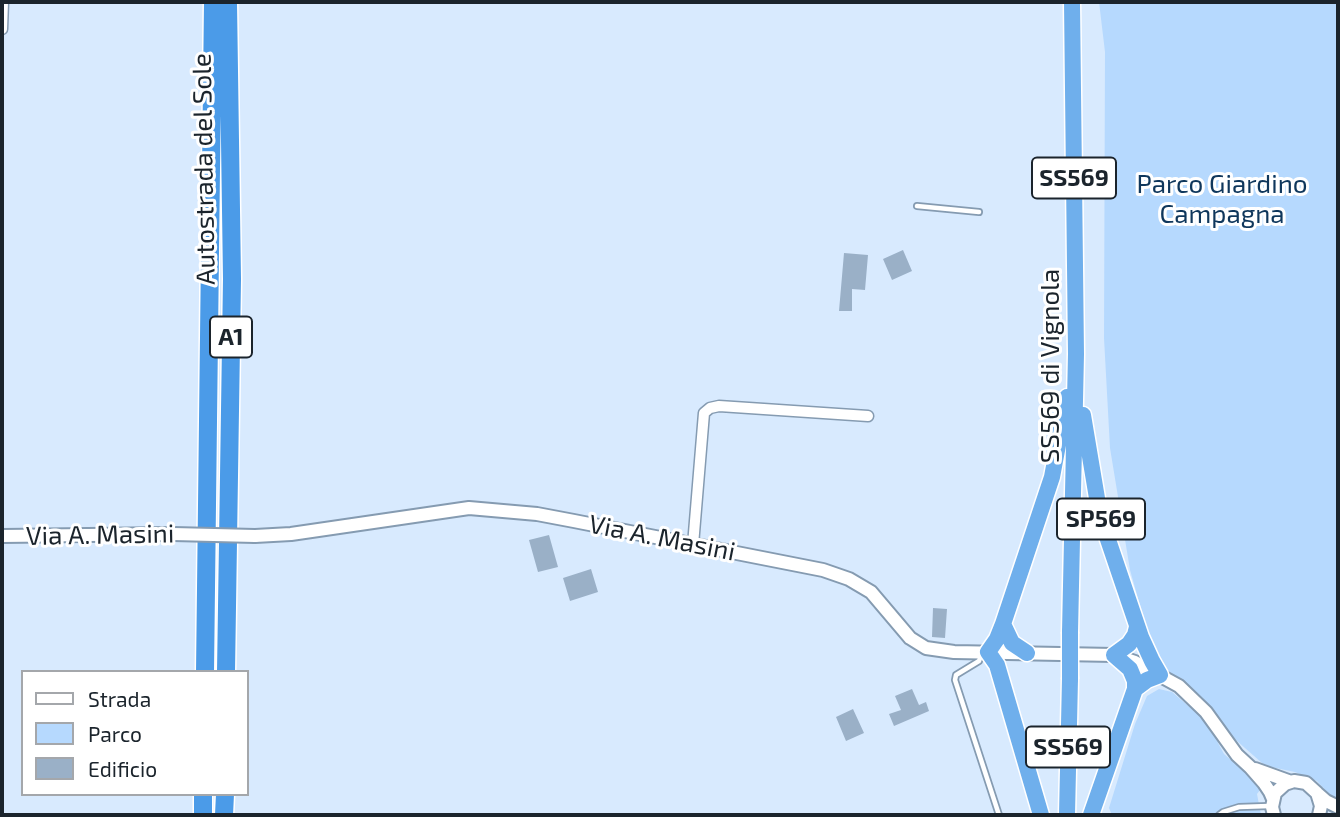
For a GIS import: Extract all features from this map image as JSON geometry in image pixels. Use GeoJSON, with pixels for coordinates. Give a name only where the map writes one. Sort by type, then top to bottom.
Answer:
{"type":"FeatureCollection","features":[{"type":"Feature","properties":{"kind":"highway","name":"Autostrada del Sole"},"geometry":{"type":"LineString","coordinates":[[205,670],[213,2]]}},
{"type":"Feature","properties":{"kind":"highway","name":"Autostrada del Sole"},"geometry":{"type":"LineString","coordinates":[[226,670],[232,279],[228,2]]}},
{"type":"Feature","properties":{"kind":"highway","name":"SS569 di Vignola"},"geometry":{"type":"LineString","coordinates":[[1067,815],[1076,354],[1072,2]]}},
{"type":"Feature","properties":{"kind":"highway","name":"SP569"},"geometry":{"type":"LineString","coordinates":[[985,652],[994,645],[1003,624],[1052,477],[1076,354]]}},
{"type":"Feature","properties":{"kind":"highway","name":"SP569"},"geometry":{"type":"LineString","coordinates":[[1076,354],[1085,433],[1100,516],[1137,627],[1160,675]]}},
{"type":"Feature","properties":{"kind":"highway"},"geometry":{"type":"LineString","coordinates":[[1001,681],[1013,660],[1027,653],[1012,643],[1003,624]]}},
{"type":"Feature","properties":{"kind":"highway"},"geometry":{"type":"LineString","coordinates":[[1091,815],[1135,689],[1130,669],[1114,655],[1129,644],[1137,627]]}},
{"type":"Feature","properties":{"kind":"highway"},"geometry":{"type":"LineString","coordinates":[[985,652],[997,665],[1041,815]]}},
{"type":"Feature","properties":{"kind":"highway"},"geometry":{"type":"LineString","coordinates":[[1135,689],[1160,675]]}},
{"type":"Feature","properties":{"kind":"highway"},"geometry":{"type":"LineString","coordinates":[[203,796],[203,815]]}},
{"type":"Feature","properties":{"kind":"highway"},"geometry":{"type":"LineString","coordinates":[[224,815],[225,796]]}},
{"type":"Feature","properties":{"kind":"street"},"geometry":{"type":"LineString","coordinates":[[2,29],[3,2]]}},
{"type":"Feature","properties":{"kind":"street"},"geometry":{"type":"LineString","coordinates":[[693,545],[705,412],[709,408],[729,406],[868,416]]}},
{"type":"Feature","properties":{"kind":"street","name":"Via A. Masini"},"geometry":{"type":"LineString","coordinates":[[2,536],[291,534],[469,508],[537,514],[823,570],[849,579],[871,592],[910,638],[926,648],[954,652],[1114,655],[1160,675],[1179,687],[1206,712],[1237,755],[1270,792],[1273,807]]}},
{"type":"Feature","properties":{"kind":"street","name":"Via A. Masini"},"geometry":{"type":"LineString","coordinates":[[1250,767],[1291,782],[1306,783],[1326,801],[1338,807]]}},
{"type":"Feature","properties":{"kind":"street"},"geometry":{"type":"LineString","coordinates":[[1273,807],[1279,788],[1291,782]]}},
{"type":"Feature","properties":{"kind":"street"},"geometry":{"type":"LineString","coordinates":[[1317,793],[1321,807],[1319,815]]}},
{"type":"Feature","properties":{"kind":"street"},"geometry":{"type":"LineString","coordinates":[[1326,815],[1338,812]]}},
{"type":"Feature","properties":{"kind":"lane"},"geometry":{"type":"LineString","coordinates":[[917,206],[979,212]]}},
{"type":"Feature","properties":{"kind":"lane"},"geometry":{"type":"LineString","coordinates":[[985,652],[979,661],[956,675],[955,680],[999,815]]}},
{"type":"Feature","properties":{"kind":"lane"},"geometry":{"type":"LineString","coordinates":[[1219,815],[1239,807],[1273,807]]}},
{"type":"Feature","properties":{"kind":"green space","name":"Parco Giardino Campagna"},"geometry":{"type":"Polygon","coordinates":[[[1099,2],[1338,2],[1338,798],[1330,796],[1317,781],[1262,763],[1204,712],[1161,680],[1130,570],[1110,448],[1104,338],[1105,52],[1099,2]]]}},
{"type":"Feature","properties":{"kind":"green space"},"geometry":{"type":"Polygon","coordinates":[[[1159,689],[1172,692],[1199,715],[1216,725],[1218,743],[1224,754],[1246,773],[1260,790],[1257,794],[1261,815],[1112,815],[1109,808],[1135,724],[1147,696],[1159,689]]]}},
{"type":"Feature","properties":{"kind":"building"},"geometry":{"type":"Polygon","coordinates":[[[903,250],[912,271],[892,280],[883,259],[903,250]]]}},
{"type":"Feature","properties":{"kind":"building"},"geometry":{"type":"Polygon","coordinates":[[[844,253],[868,255],[865,290],[852,289],[852,311],[839,311],[844,253]]]}},
{"type":"Feature","properties":{"kind":"building"},"geometry":{"type":"Polygon","coordinates":[[[549,535],[558,567],[538,572],[529,540],[549,535]]]}},
{"type":"Feature","properties":{"kind":"building"},"geometry":{"type":"Polygon","coordinates":[[[591,569],[598,592],[570,601],[563,578],[591,569]]]}},
{"type":"Feature","properties":{"kind":"building"},"geometry":{"type":"Polygon","coordinates":[[[933,608],[947,609],[945,638],[932,637],[933,608]]]}},
{"type":"Feature","properties":{"kind":"building"},"geometry":{"type":"Polygon","coordinates":[[[912,689],[919,705],[926,702],[929,711],[894,726],[889,714],[901,710],[895,696],[912,689]]]}},
{"type":"Feature","properties":{"kind":"building"},"geometry":{"type":"Polygon","coordinates":[[[853,709],[864,733],[846,741],[836,717],[853,709]]]}}]}
